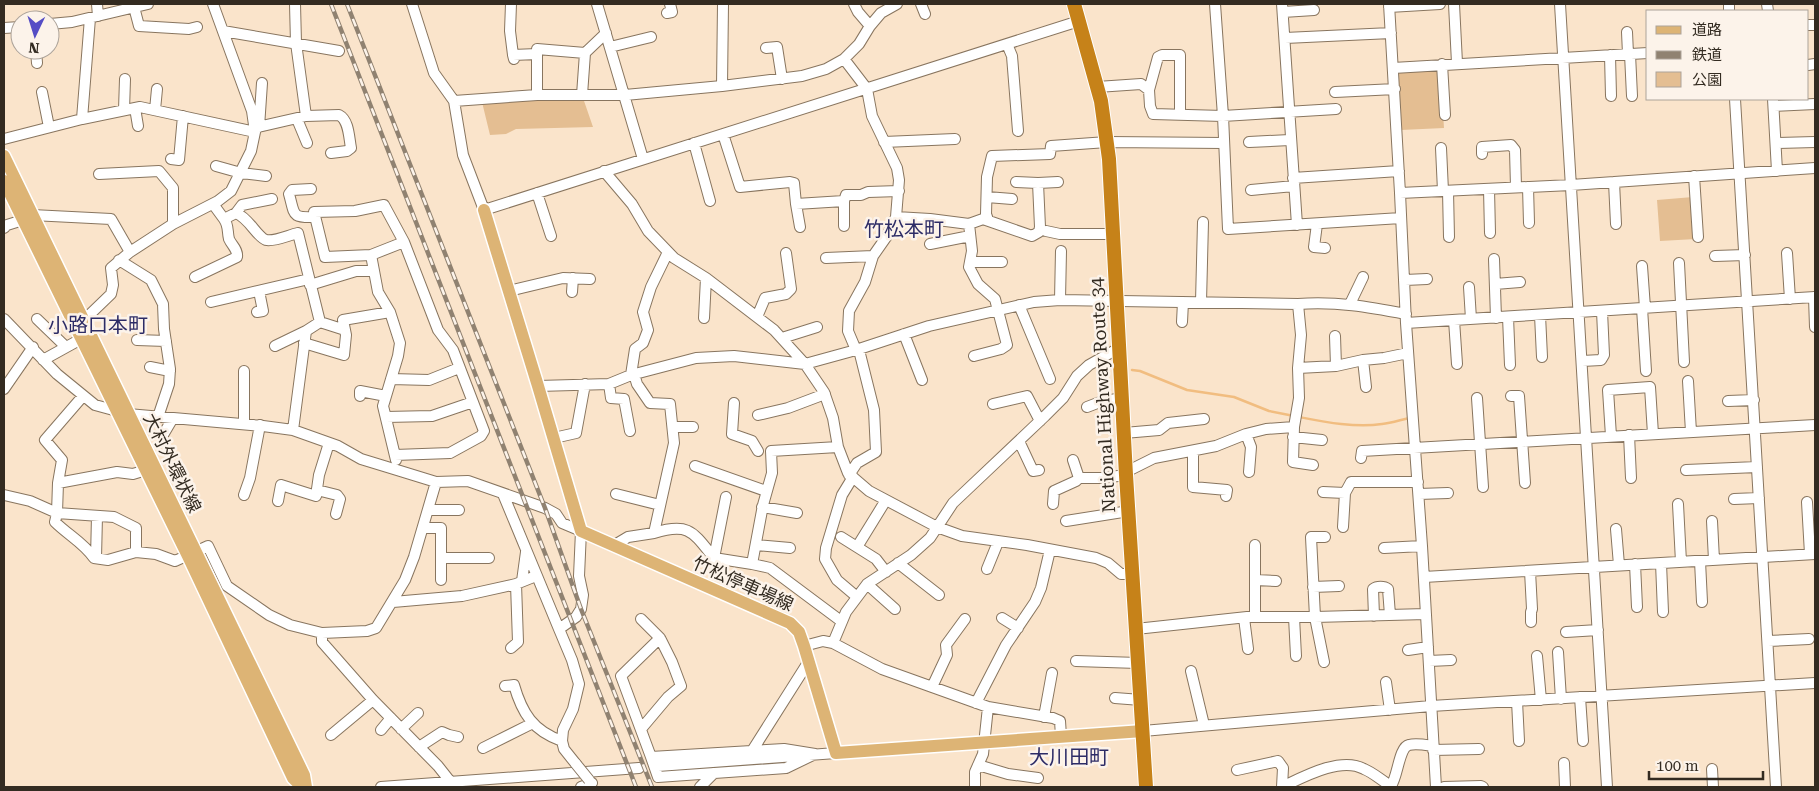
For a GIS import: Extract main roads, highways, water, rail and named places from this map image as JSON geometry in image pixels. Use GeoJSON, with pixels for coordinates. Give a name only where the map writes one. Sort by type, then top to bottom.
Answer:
{"type":"FeatureCollection","features":[{"type":"Feature","properties":{"kind":"highway","name":"National Highway Route 34"},"geometry":{"type":"LineString","coordinates":[[1074,4],[1101,101],[1107,142],[1146,787]]}},
{"type":"Feature","properties":{"kind":"main road","name":"大村外環状線"},"geometry":{"type":"LineString","coordinates":[[4,156],[28,217],[81,339],[123,413],[304,775],[306,787]]}},
{"type":"Feature","properties":{"kind":"main road","name":"大村外環状線"},"geometry":{"type":"LineString","coordinates":[[4,181],[28,217],[83,321],[146,470],[192,554],[293,778],[302,787]]}},
{"type":"Feature","properties":{"kind":"main road","name":"竹松停車場線"},"geometry":{"type":"LineString","coordinates":[[484,210],[581,532],[790,623],[799,632],[804,646],[836,753],[1143,730]]}},
{"type":"Feature","properties":{"kind":"waterway"},"geometry":{"type":"LineString","coordinates":[[1132,370],[1140,371],[1187,390],[1234,397],[1269,411],[1294,416]]}},
{"type":"Feature","properties":{"kind":"waterway"},"geometry":{"type":"LineString","coordinates":[[1299,417],[1340,424],[1361,425],[1385,424],[1409,418]]}},
{"type":"Feature","properties":{"kind":"railway"},"geometry":{"type":"LineString","coordinates":[[331,4],[636,787]]}},
{"type":"Feature","properties":{"kind":"railway"},"geometry":{"type":"LineString","coordinates":[[347,4],[545,508],[581,609],[652,787]]}},
{"type":"Feature","properties":{"kind":"district","name":"竹松本町"},"geometry":{"type":"Point","coordinates":[904,229]}},
{"type":"Feature","properties":{"kind":"district","name":"小路口本町"},"geometry":{"type":"Point","coordinates":[98,325]}},
{"type":"Feature","properties":{"kind":"district","name":"大川田町"},"geometry":{"type":"Point","coordinates":[1069,757]}}]}
